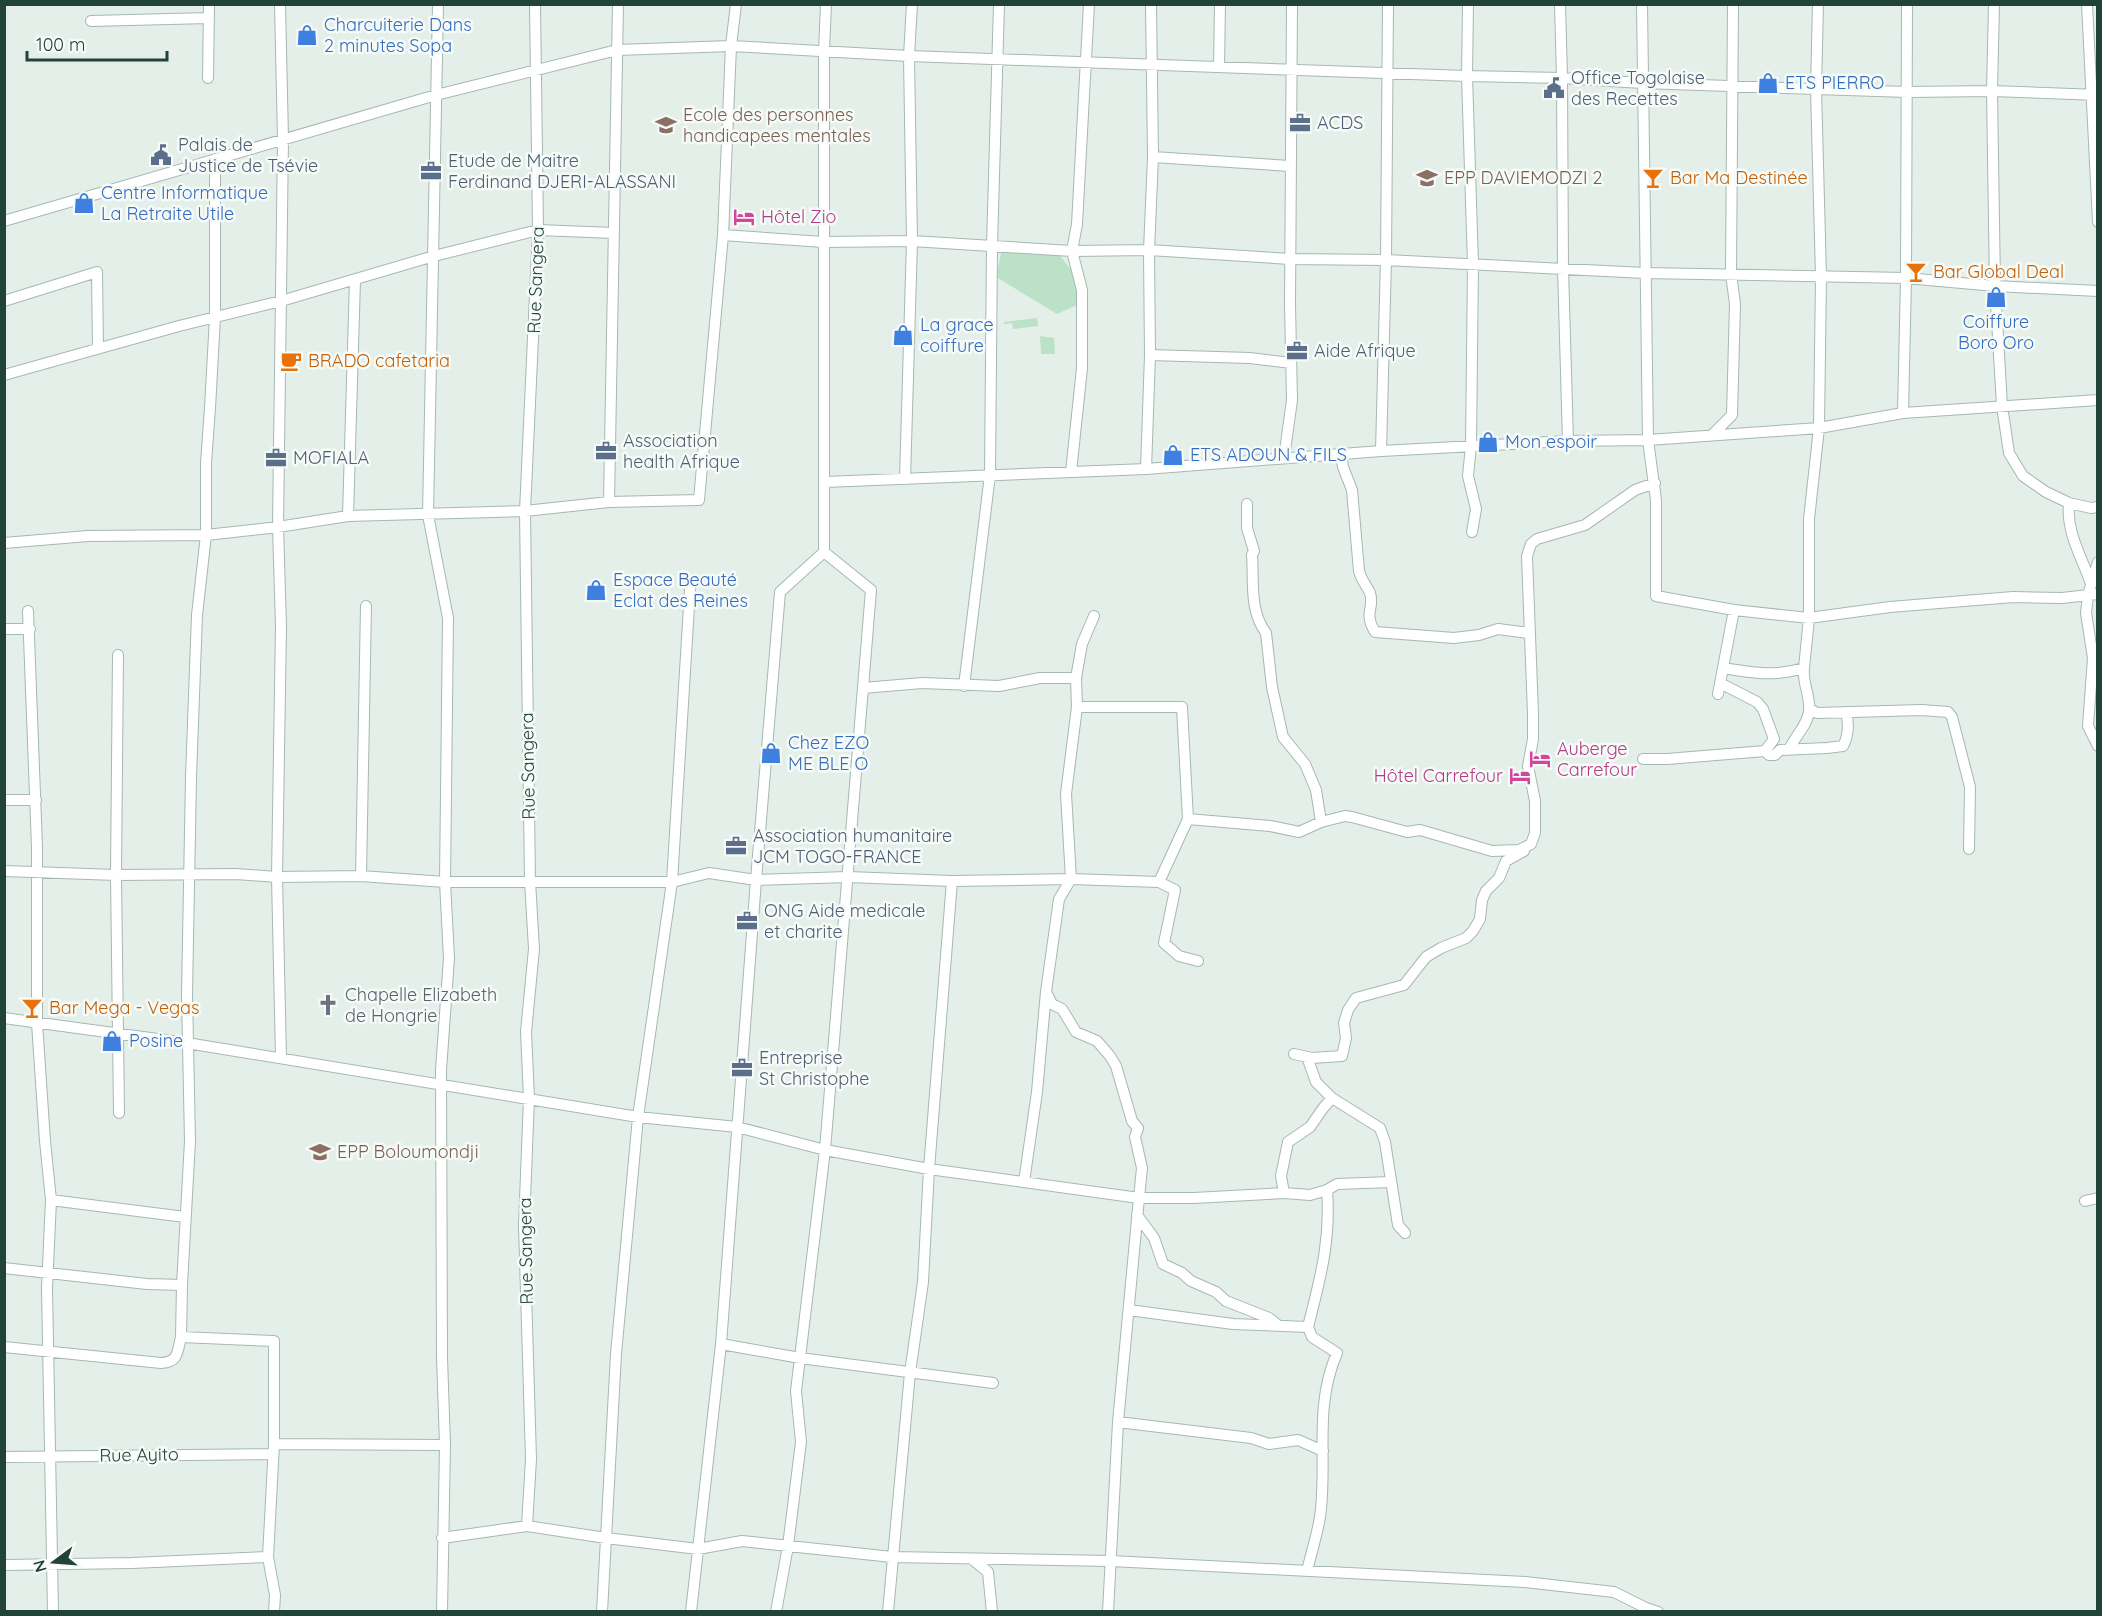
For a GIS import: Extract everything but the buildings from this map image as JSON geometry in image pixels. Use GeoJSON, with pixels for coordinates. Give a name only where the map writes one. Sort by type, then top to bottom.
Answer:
{"type":"FeatureCollection","features":[{"type":"Feature","properties":{"kind":"street"},"geometry":{"type":"LineString","coordinates":[[208,78],[209,4]]}},
{"type":"Feature","properties":{"kind":"street"},"geometry":{"type":"LineString","coordinates":[[280,4],[283,139],[278,527],[281,626],[277,877],[281,1058]]}},
{"type":"Feature","properties":{"kind":"street"},"geometry":{"type":"LineString","coordinates":[[438,4],[428,515],[448,618],[445,882],[449,958],[442,1085],[442,1335],[445,1445],[442,1611]]}},
{"type":"Feature","properties":{"kind":"street","name":"Rue Sangera"},"geometry":{"type":"LineString","coordinates":[[527,1526],[531,1459],[524,1225],[529,1098],[526,1032],[534,949],[530,881],[525,511],[538,230],[535,4]]}},
{"type":"Feature","properties":{"kind":"street"},"geometry":{"type":"LineString","coordinates":[[609,502],[618,4]]}},
{"type":"Feature","properties":{"kind":"street"},"geometry":{"type":"LineString","coordinates":[[4,543],[88,536],[206,535],[348,516],[525,511],[609,502],[699,500],[723,235],[731,46],[736,4]]}},
{"type":"Feature","properties":{"kind":"street"},"geometry":{"type":"LineString","coordinates":[[691,1611],[721,1344],[780,592],[824,552],[823,242],[826,4]]}},
{"type":"Feature","properties":{"kind":"street"},"geometry":{"type":"LineString","coordinates":[[905,478],[912,241],[909,56],[912,4]]}},
{"type":"Feature","properties":{"kind":"street"},"geometry":{"type":"LineString","coordinates":[[964,686],[990,475],[992,245],[999,4]]}},
{"type":"Feature","properties":{"kind":"street"},"geometry":{"type":"LineString","coordinates":[[1071,472],[1082,368],[1083,324],[1082,290],[1072,251],[1077,224],[1089,4]]}},
{"type":"Feature","properties":{"kind":"street"},"geometry":{"type":"LineString","coordinates":[[1146,469],[1150,355],[1149,250],[1153,157],[1151,4]]}},
{"type":"Feature","properties":{"kind":"street"},"geometry":{"type":"LineString","coordinates":[[1219,68],[1220,4]]}},
{"type":"Feature","properties":{"kind":"street"},"geometry":{"type":"LineString","coordinates":[[1284,458],[1292,400],[1290,166],[1292,4]]}},
{"type":"Feature","properties":{"kind":"street"},"geometry":{"type":"LineString","coordinates":[[1381,451],[1386,260],[1388,4]]}},
{"type":"Feature","properties":{"kind":"street"},"geometry":{"type":"LineString","coordinates":[[1468,4],[1467,76],[1473,264],[1471,446],[1468,476],[1476,509],[1472,532]]}},
{"type":"Feature","properties":{"kind":"street"},"geometry":{"type":"LineString","coordinates":[[1560,4],[1563,269],[1568,441]]}},
{"type":"Feature","properties":{"kind":"street"},"geometry":{"type":"LineString","coordinates":[[1642,4],[1648,440],[1655,483],[1656,596],[1734,610],[1809,618],[1890,607],[1991,599],[2062,598],[2092,591]]}},
{"type":"Feature","properties":{"kind":"street"},"geometry":{"type":"LineString","coordinates":[[1732,4],[1731,274],[1735,304],[1732,416],[1747,433]]}},
{"type":"Feature","properties":{"kind":"street"},"geometry":{"type":"LineString","coordinates":[[1785,750],[1808,719],[1810,709],[1803,677],[1809,618],[1809,519],[1819,428],[1821,276],[1816,89],[1818,4]]}},
{"type":"Feature","properties":{"kind":"street"},"geometry":{"type":"LineString","coordinates":[[1903,413],[1908,92],[1907,4]]}},
{"type":"Feature","properties":{"kind":"street"},"geometry":{"type":"LineString","coordinates":[[1994,4],[1992,91],[1995,286],[2002,406],[2009,453],[2023,476],[2046,492],[2069,503],[2091,508],[2097,507]]}},
{"type":"Feature","properties":{"kind":"street"},"geometry":{"type":"LineString","coordinates":[[2087,4],[2095,94],[2097,222]]}},
{"type":"Feature","properties":{"kind":"street"},"geometry":{"type":"LineString","coordinates":[[92,21],[209,18]]}},
{"type":"Feature","properties":{"kind":"street"},"geometry":{"type":"LineString","coordinates":[[4,221],[436,95],[536,72],[617,50],[731,46],[909,56],[1387,74],[1562,78],[1642,83],[1908,92],[1992,91],[2095,94]]}},
{"type":"Feature","properties":{"kind":"street"},"geometry":{"type":"LineString","coordinates":[[1153,157],[1290,166]]}},
{"type":"Feature","properties":{"kind":"street"},"geometry":{"type":"LineString","coordinates":[[4,1347],[170,1363],[175,1358],[182,1337],[182,1286],[190,1141],[187,1043],[191,777],[197,626],[206,535],[206,464],[214,317],[215,159]]}},
{"type":"Feature","properties":{"kind":"street"},"geometry":{"type":"LineString","coordinates":[[4,375],[214,317],[281,301],[434,256],[538,230],[614,233]]}},
{"type":"Feature","properties":{"kind":"street"},"geometry":{"type":"LineString","coordinates":[[723,235],[823,242],[912,241],[1072,251],[1149,250],[1290,259],[1386,260],[1645,273],[1906,278],[1995,286],[2097,291]]}},
{"type":"Feature","properties":{"kind":"street"},"geometry":{"type":"LineString","coordinates":[[4,301],[97,272],[98,348]]}},
{"type":"Feature","properties":{"kind":"street"},"geometry":{"type":"LineString","coordinates":[[348,516],[355,280]]}},
{"type":"Feature","properties":{"kind":"street"},"geometry":{"type":"LineString","coordinates":[[1150,355],[1250,358],[1291,363]]}},
{"type":"Feature","properties":{"kind":"street"},"geometry":{"type":"LineString","coordinates":[[825,482],[1146,469],[1381,451],[1568,441],[1648,440],[1819,428],[1903,413],[2097,400]]}},
{"type":"Feature","properties":{"kind":"street"},"geometry":{"type":"LineString","coordinates":[[1712,435],[1732,416]]}},
{"type":"Feature","properties":{"kind":"street"},"geometry":{"type":"LineString","coordinates":[[1341,454],[1343,467],[1352,490],[1359,571],[1362,582],[1370,594],[1368,621],[1375,632],[1454,638],[1479,635],[1498,629],[1529,633]]}},
{"type":"Feature","properties":{"kind":"street"},"geometry":{"type":"LineString","coordinates":[[1294,1054],[1307,1057],[1342,1056],[1346,1038],[1344,1023],[1348,1010],[1356,998],[1404,985],[1426,957],[1466,938],[1480,920],[1482,900],[1486,891],[1499,878],[1506,861],[1521,853],[1531,844],[1535,833],[1535,801],[1528,766],[1533,730],[1527,556],[1531,544],[1537,539],[1585,525],[1635,490],[1655,483]]}},
{"type":"Feature","properties":{"kind":"street"},"geometry":{"type":"LineString","coordinates":[[2069,503],[2069,522],[2073,542],[2084,563],[2092,591]]}},
{"type":"Feature","properties":{"kind":"street"},"geometry":{"type":"LineString","coordinates":[[1247,504],[1248,528],[1254,551],[1252,555],[1253,597],[1257,622],[1266,633],[1277,714],[1283,737],[1305,764],[1316,790],[1321,822]]}},
{"type":"Feature","properties":{"kind":"street"},"geometry":{"type":"LineString","coordinates":[[776,1611],[788,1546],[801,1442],[796,1391],[825,1150],[871,590],[824,552]]}},
{"type":"Feature","properties":{"kind":"street"},"geometry":{"type":"LineString","coordinates":[[2097,562],[2086,613],[2093,658],[2088,726],[2097,746]]}},
{"type":"Feature","properties":{"kind":"street"},"geometry":{"type":"LineString","coordinates":[[602,1611],[616,1354],[638,1118],[672,882],[690,590]]}},
{"type":"Feature","properties":{"kind":"street"},"geometry":{"type":"LineString","coordinates":[[361,876],[366,606]]}},
{"type":"Feature","properties":{"kind":"street"},"geometry":{"type":"LineString","coordinates":[[1734,610],[1719,688],[1757,702],[1763,709],[1774,739],[1779,741],[1785,750]]}},
{"type":"Feature","properties":{"kind":"street"},"geometry":{"type":"LineString","coordinates":[[28,611],[36,800],[37,1023],[51,1200],[48,1352],[53,1611]]}},
{"type":"Feature","properties":{"kind":"street"},"geometry":{"type":"LineString","coordinates":[[1024,1182],[1037,1092],[1046,992],[1059,899],[1071,879],[1065,794],[1077,707],[1076,678],[1082,644],[1094,616]]}},
{"type":"Feature","properties":{"kind":"street"},"geometry":{"type":"LineString","coordinates":[[4,628],[30,629]]}},
{"type":"Feature","properties":{"kind":"street"},"geometry":{"type":"LineString","coordinates":[[118,655],[116,875],[119,1113]]}},
{"type":"Feature","properties":{"kind":"street"},"geometry":{"type":"LineString","coordinates":[[1723,668],[1761,674],[1785,674],[1804,668]]}},
{"type":"Feature","properties":{"kind":"street"},"geometry":{"type":"LineString","coordinates":[[863,688],[922,683],[999,686],[1040,678],[1076,678]]}},
{"type":"Feature","properties":{"kind":"street"},"geometry":{"type":"LineString","coordinates":[[1077,707],[1182,707],[1188,819],[1159,882]]}},
{"type":"Feature","properties":{"kind":"street"},"geometry":{"type":"LineString","coordinates":[[1810,709],[1817,713],[1922,710],[1948,712],[1952,717],[1970,787],[1968,818],[1970,849]]}},
{"type":"Feature","properties":{"kind":"street"},"geometry":{"type":"LineString","coordinates":[[1643,759],[1765,751],[1769,755],[1775,755],[1785,750],[1843,746],[1847,738],[1846,712]]}},
{"type":"Feature","properties":{"kind":"street"},"geometry":{"type":"LineString","coordinates":[[1765,751],[1774,739]]}},
{"type":"Feature","properties":{"kind":"street"},"geometry":{"type":"LineString","coordinates":[[4,800],[36,800]]}},
{"type":"Feature","properties":{"kind":"street"},"geometry":{"type":"LineString","coordinates":[[1188,819],[1270,826],[1299,832],[1321,822],[1345,816],[1407,832],[1420,830],[1492,851],[1519,850],[1531,844]]}},
{"type":"Feature","properties":{"kind":"street"},"geometry":{"type":"LineString","coordinates":[[4,871],[116,875],[361,876],[445,882],[672,882],[709,873],[756,880],[848,877],[952,881],[1071,879],[1159,882],[1175,890],[1164,943],[1179,956],[1198,961]]}},
{"type":"Feature","properties":{"kind":"street"},"geometry":{"type":"LineString","coordinates":[[888,1611],[910,1373],[923,1282],[929,1169],[952,881]]}},
{"type":"Feature","properties":{"kind":"street"},"geometry":{"type":"LineString","coordinates":[[1046,992],[1052,1004],[1062,1008],[1076,1032],[1096,1041],[1116,1066],[1126,1104],[1138,1128],[1136,1137],[1142,1168],[1118,1422],[1108,1611]]}},
{"type":"Feature","properties":{"kind":"street"},"geometry":{"type":"LineString","coordinates":[[4,1018],[187,1043],[529,1098],[638,1118],[737,1127],[825,1150],[929,1169],[1139,1198],[1194,1198],[1284,1193],[1310,1195],[1337,1184],[1390,1182]]}},
{"type":"Feature","properties":{"kind":"street"},"geometry":{"type":"LineString","coordinates":[[1307,1057],[1316,1082],[1332,1098],[1380,1128],[1385,1142],[1398,1225],[1405,1233]]}},
{"type":"Feature","properties":{"kind":"street"},"geometry":{"type":"LineString","coordinates":[[1284,1193],[1281,1176],[1288,1142],[1310,1127],[1332,1098]]}},
{"type":"Feature","properties":{"kind":"street"},"geometry":{"type":"LineString","coordinates":[[1306,1571],[1320,1517],[1322,1423],[1328,1373],[1337,1353],[1312,1337],[1308,1327],[1324,1264],[1329,1218],[1327,1190]]}},
{"type":"Feature","properties":{"kind":"street"},"geometry":{"type":"LineString","coordinates":[[2085,1201],[2097,1198]]}},
{"type":"Feature","properties":{"kind":"street"},"geometry":{"type":"LineString","coordinates":[[51,1200],[185,1217]]}},
{"type":"Feature","properties":{"kind":"street"},"geometry":{"type":"LineString","coordinates":[[1137,1215],[1154,1238],[1163,1264],[1182,1273],[1191,1281],[1216,1292],[1226,1301],[1269,1317],[1279,1326]]}},
{"type":"Feature","properties":{"kind":"street"},"geometry":{"type":"LineString","coordinates":[[4,1268],[182,1286]]}},
{"type":"Feature","properties":{"kind":"street"},"geometry":{"type":"LineString","coordinates":[[1129,1310],[1233,1324],[1308,1327]]}},
{"type":"Feature","properties":{"kind":"street"},"geometry":{"type":"LineString","coordinates":[[182,1337],[274,1341],[274,1449],[268,1557],[275,1595],[274,1611]]}},
{"type":"Feature","properties":{"kind":"street"},"geometry":{"type":"LineString","coordinates":[[721,1344],[800,1358],[993,1383]]}},
{"type":"Feature","properties":{"kind":"street"},"geometry":{"type":"LineString","coordinates":[[1118,1422],[1143,1426],[1168,1426],[1251,1438],[1269,1444],[1298,1440],[1323,1451]]}},
{"type":"Feature","properties":{"kind":"street","name":"Rue Ayito"},"geometry":{"type":"LineString","coordinates":[[4,1457],[445,1445]]}},
{"type":"Feature","properties":{"kind":"street"},"geometry":{"type":"LineString","coordinates":[[442,1538],[527,1526],[698,1549],[742,1541],[892,1557],[1111,1561],[1514,1582],[1614,1592],[1646,1610],[1658,1611]]}},
{"type":"Feature","properties":{"kind":"street"},"geometry":{"type":"LineString","coordinates":[[4,1564],[132,1563],[268,1557]]}},
{"type":"Feature","properties":{"kind":"street"},"geometry":{"type":"LineString","coordinates":[[972,1559],[988,1572],[992,1611]]}},
{"type":"Feature","properties":{"kind":"green space"},"geometry":{"type":"Polygon","coordinates":[[[1002,249],[1058,253],[1079,280],[1079,304],[1057,314],[996,277],[1002,249]]]}},
{"type":"Feature","properties":{"kind":"green space"},"geometry":{"type":"Polygon","coordinates":[[[1037,318],[1038,326],[1013,329],[1012,323],[1004,324],[1004,322],[1037,318]]]}},
{"type":"Feature","properties":{"kind":"green space"},"geometry":{"type":"Polygon","coordinates":[[[1040,336],[1054,338],[1055,354],[1041,354],[1040,336]]]}},
{"type":"Feature","properties":{"kind":"place","name":"Charcuiterie Dans 2 minutes Sopa"},"geometry":{"type":"Point","coordinates":[307,35]}},
{"type":"Feature","properties":{"kind":"place","name":"ETS PIERRO"},"geometry":{"type":"Point","coordinates":[1768,83]}},
{"type":"Feature","properties":{"kind":"place","name":"Office Togolaise des Recettes"},"geometry":{"type":"Point","coordinates":[1554,88]}},
{"type":"Feature","properties":{"kind":"place","name":"ACDS"},"geometry":{"type":"Point","coordinates":[1300,123]}},
{"type":"Feature","properties":{"kind":"place","name":"Ecole des personnes handicapees mentales"},"geometry":{"type":"Point","coordinates":[666,125]}},
{"type":"Feature","properties":{"kind":"place","name":"Palais de Justice de Tsévie"},"geometry":{"type":"Point","coordinates":[161,155]}},
{"type":"Feature","properties":{"kind":"place","name":"Etude de Maitre Ferdinand DJERI-ALASSANI"},"geometry":{"type":"Point","coordinates":[431,171]}},
{"type":"Feature","properties":{"kind":"place","name":"EPP DAVIEMODZI 2"},"geometry":{"type":"Point","coordinates":[1427,178]}},
{"type":"Feature","properties":{"kind":"place","name":"Bar Ma Destinée"},"geometry":{"type":"Point","coordinates":[1653,178]}},
{"type":"Feature","properties":{"kind":"place","name":"Centre Informatique La Retraite Utile"},"geometry":{"type":"Point","coordinates":[84,203]}},
{"type":"Feature","properties":{"kind":"place","name":"Hôtel Zio"},"geometry":{"type":"Point","coordinates":[744,217]}},
{"type":"Feature","properties":{"kind":"place","name":"Bar Global Deal"},"geometry":{"type":"Point","coordinates":[1916,272]}},
{"type":"Feature","properties":{"kind":"place","name":"Coiffure Boro Oro"},"geometry":{"type":"Point","coordinates":[1996,297]}},
{"type":"Feature","properties":{"kind":"place","name":"La grace coiffure"},"geometry":{"type":"Point","coordinates":[903,335]}},
{"type":"Feature","properties":{"kind":"place","name":"Aide Afrique"},"geometry":{"type":"Point","coordinates":[1297,351]}},
{"type":"Feature","properties":{"kind":"place","name":"BRADO cafetaria"},"geometry":{"type":"Point","coordinates":[291,361]}},
{"type":"Feature","properties":{"kind":"place","name":"Mon espoir"},"geometry":{"type":"Point","coordinates":[1488,442]}},
{"type":"Feature","properties":{"kind":"place","name":"Association health Afrique"},"geometry":{"type":"Point","coordinates":[606,451]}},
{"type":"Feature","properties":{"kind":"place","name":"ETS ADOUN & FILS"},"geometry":{"type":"Point","coordinates":[1173,455]}},
{"type":"Feature","properties":{"kind":"place","name":"MOFIALA"},"geometry":{"type":"Point","coordinates":[276,458]}},
{"type":"Feature","properties":{"kind":"place","name":"Espace Beauté Eclat des Reines"},"geometry":{"type":"Point","coordinates":[596,590]}},
{"type":"Feature","properties":{"kind":"place","name":"Chez EZO ME BLE O"},"geometry":{"type":"Point","coordinates":[771,753]}},
{"type":"Feature","properties":{"kind":"place","name":"Auberge Carrefour"},"geometry":{"type":"Point","coordinates":[1540,759]}},
{"type":"Feature","properties":{"kind":"place","name":"Hôtel Carrefour"},"geometry":{"type":"Point","coordinates":[1520,776]}},
{"type":"Feature","properties":{"kind":"place","name":"Association humanitaire JCM TOGO-FRANCE"},"geometry":{"type":"Point","coordinates":[736,846]}},
{"type":"Feature","properties":{"kind":"place","name":"ONG Aide medicale et charite"},"geometry":{"type":"Point","coordinates":[747,921]}},
{"type":"Feature","properties":{"kind":"place","name":"Chapelle Elizabeth de Hongrie"},"geometry":{"type":"Point","coordinates":[328,1005]}},
{"type":"Feature","properties":{"kind":"place","name":"Bar Mega - Vegas"},"geometry":{"type":"Point","coordinates":[32,1008]}},
{"type":"Feature","properties":{"kind":"place","name":"Posine"},"geometry":{"type":"Point","coordinates":[112,1041]}},
{"type":"Feature","properties":{"kind":"place","name":"Entreprise St Christophe"},"geometry":{"type":"Point","coordinates":[742,1068]}},
{"type":"Feature","properties":{"kind":"place","name":"EPP Boloumondji"},"geometry":{"type":"Point","coordinates":[320,1152]}}]}
